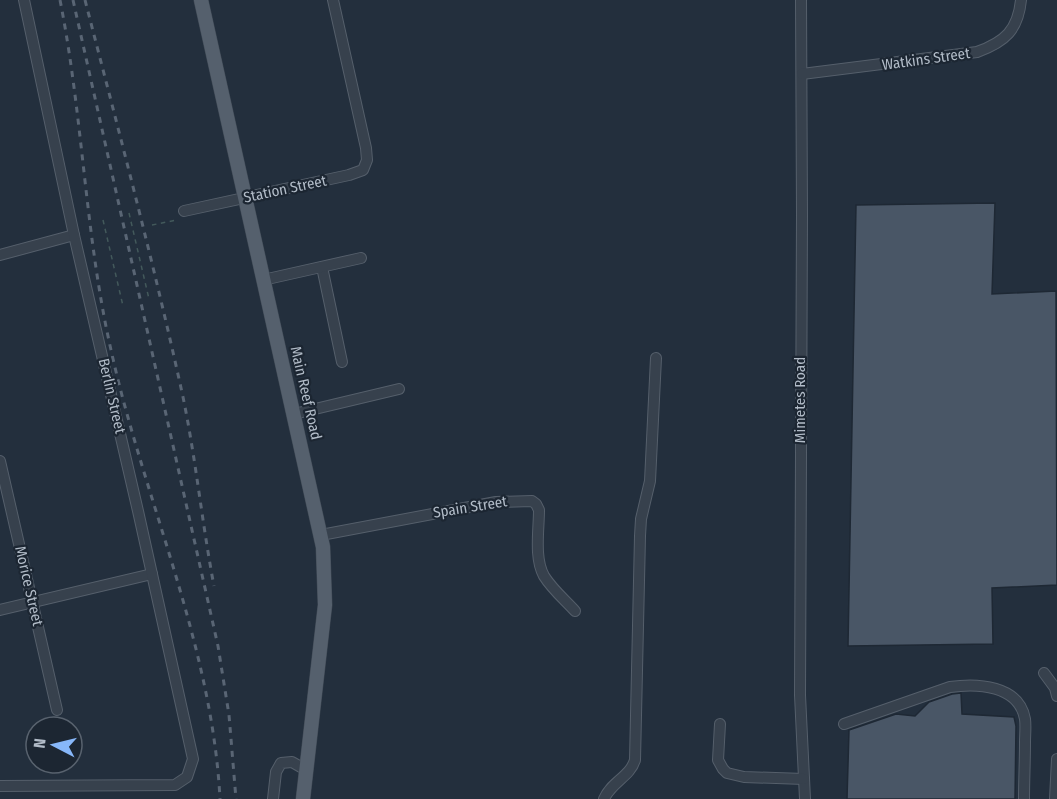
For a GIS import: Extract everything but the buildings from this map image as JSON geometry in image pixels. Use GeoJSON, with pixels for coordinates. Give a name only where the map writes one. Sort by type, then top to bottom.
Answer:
{"type":"FeatureCollection","features":[{"type":"Feature","properties":{"kind":"main road","name":"Main Reef Road"},"geometry":{"type":"LineString","coordinates":[[201,0],[321,535],[325,606],[303,799]]}},
{"type":"Feature","properties":{"kind":"street","name":"Berlin Street"},"geometry":{"type":"LineString","coordinates":[[0,786],[175,785],[182,782],[190,772],[193,759],[74,235],[24,0]]}},
{"type":"Feature","properties":{"kind":"street","name":"Station Street"},"geometry":{"type":"LineString","coordinates":[[184,211],[358,173],[365,166],[366,148],[333,0]]}},
{"type":"Feature","properties":{"kind":"street","name":"Mimetes Road"},"geometry":{"type":"LineString","coordinates":[[801,0],[800,695],[806,799]]}},
{"type":"Feature","properties":{"kind":"street","name":"Watkins Street"},"geometry":{"type":"LineString","coordinates":[[802,74],[977,52],[995,46],[1013,29],[1021,0]]}},
{"type":"Feature","properties":{"kind":"street"},"geometry":{"type":"LineString","coordinates":[[0,255],[74,235]]}},
{"type":"Feature","properties":{"kind":"street"},"geometry":{"type":"LineString","coordinates":[[263,280],[361,258]]}},
{"type":"Feature","properties":{"kind":"street"},"geometry":{"type":"LineString","coordinates":[[322,267],[342,362]]}},
{"type":"Feature","properties":{"kind":"street"},"geometry":{"type":"LineString","coordinates":[[604,799],[610,787],[633,767],[635,760],[640,536],[641,519],[650,481],[656,358]]}},
{"type":"Feature","properties":{"kind":"street"},"geometry":{"type":"LineString","coordinates":[[294,414],[399,389]]}},
{"type":"Feature","properties":{"kind":"street","name":"Morice Street"},"geometry":{"type":"LineString","coordinates":[[0,461],[57,710]]}},
{"type":"Feature","properties":{"kind":"street","name":"Spain Street"},"geometry":{"type":"LineString","coordinates":[[321,535],[479,504],[511,500],[532,501],[539,510],[540,559],[545,577],[575,611]]}},
{"type":"Feature","properties":{"kind":"street"},"geometry":{"type":"LineString","coordinates":[[0,610],[152,574]]}},
{"type":"Feature","properties":{"kind":"street"},"geometry":{"type":"LineString","coordinates":[[1044,673],[1055,688],[1057,696]]}},
{"type":"Feature","properties":{"kind":"street"},"geometry":{"type":"LineString","coordinates":[[844,724],[950,687],[968,685],[995,689],[1010,696],[1018,703],[1025,720],[1024,799]]}},
{"type":"Feature","properties":{"kind":"street"},"geometry":{"type":"LineString","coordinates":[[720,724],[718,760],[727,773],[744,777],[804,779]]}},
{"type":"Feature","properties":{"kind":"street"},"geometry":{"type":"LineString","coordinates":[[1054,799],[1057,759]]}},
{"type":"Feature","properties":{"kind":"street"},"geometry":{"type":"LineString","coordinates":[[273,799],[276,772],[281,763],[296,763],[306,770]]}},
{"type":"Feature","properties":{"kind":"path"},"geometry":{"type":"LineString","coordinates":[[152,225],[181,219],[184,211]]}},
{"type":"Feature","properties":{"kind":"path"},"geometry":{"type":"LineString","coordinates":[[129,213],[148,299]]}},
{"type":"Feature","properties":{"kind":"path"},"geometry":{"type":"LineString","coordinates":[[103,220],[123,306]]}},
{"type":"Feature","properties":{"kind":"railway"},"geometry":{"type":"LineString","coordinates":[[60,0],[74,87],[102,307],[125,406],[191,628],[214,741],[220,799]]}},
{"type":"Feature","properties":{"kind":"railway"},"geometry":{"type":"LineString","coordinates":[[73,0],[218,646],[229,715],[236,799]]}},
{"type":"Feature","properties":{"kind":"railway"},"geometry":{"type":"LineString","coordinates":[[85,0],[172,347],[192,444],[214,586]]}}]}
